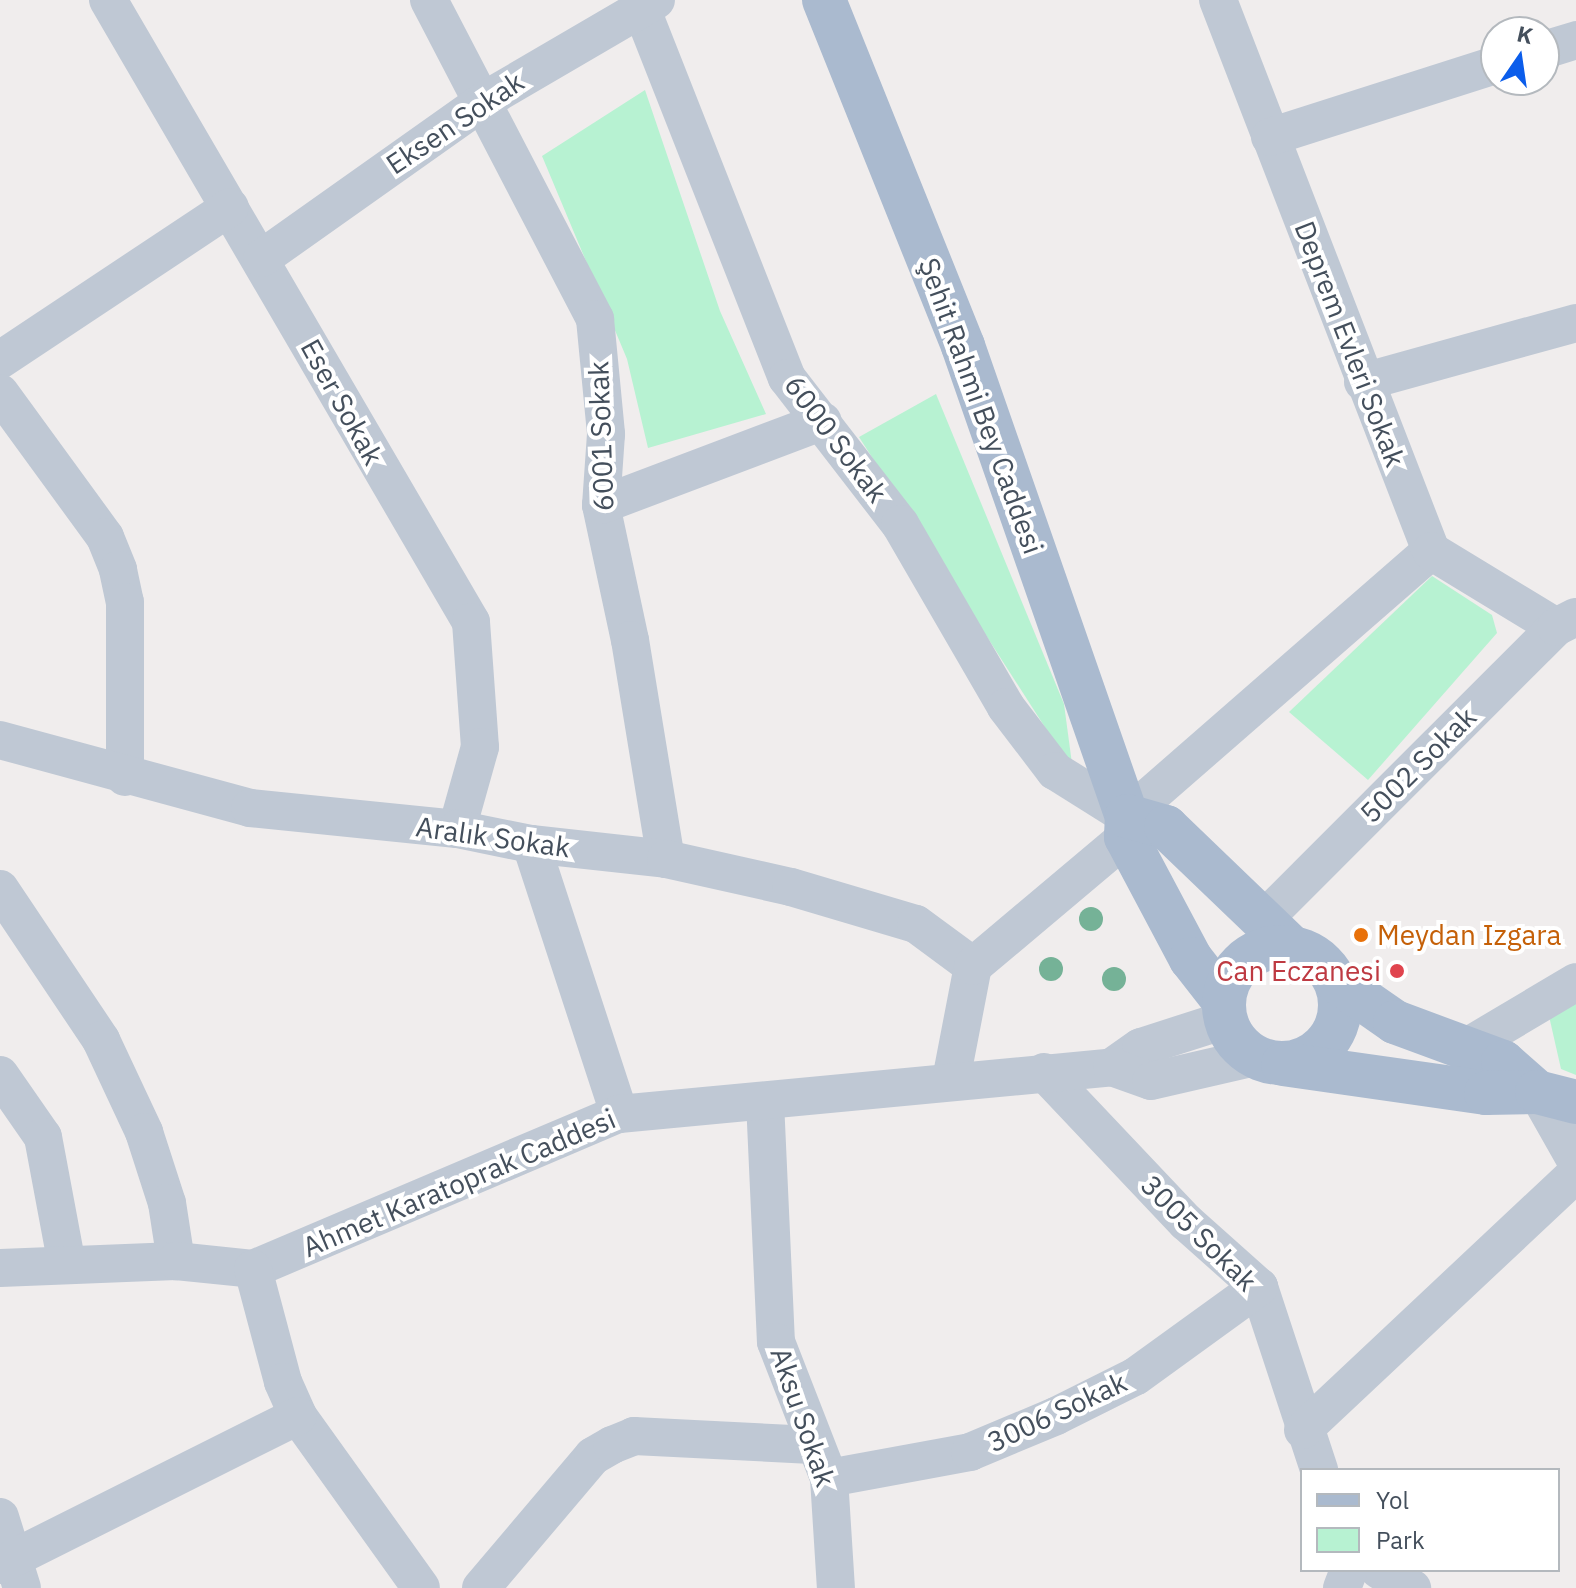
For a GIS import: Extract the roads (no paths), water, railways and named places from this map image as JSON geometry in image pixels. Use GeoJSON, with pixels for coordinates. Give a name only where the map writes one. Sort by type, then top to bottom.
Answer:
{"type":"FeatureCollection","features":[{"type":"Feature","properties":{"kind":"main road","name":"Şehit Rahmi Bey Caddesi"},"geometry":{"type":"LineString","coordinates":[[824,0],[963,346],[1127,827],[1191,959],[1224,1010],[1242,1048],[1269,1061]]}},
{"type":"Feature","properties":{"kind":"main road"},"geometry":{"type":"LineString","coordinates":[[1127,827],[1166,827],[1277,933],[1325,964],[1336,981],[1341,1000],[1332,1036],[1310,1056],[1269,1061]]}},
{"type":"Feature","properties":{"kind":"main road"},"geometry":{"type":"LineString","coordinates":[[1224,1010],[1238,965],[1271,947],[1277,933]]}},
{"type":"Feature","properties":{"kind":"main road"},"geometry":{"type":"LineString","coordinates":[[1336,981],[1395,1022],[1503,1062],[1557,1097]]}},
{"type":"Feature","properties":{"kind":"main road"},"geometry":{"type":"LineString","coordinates":[[1269,1061],[1486,1093],[1557,1097]]}},
{"type":"Feature","properties":{"kind":"street","name":"Eser Sokak"},"geometry":{"type":"LineString","coordinates":[[108,0],[262,258],[411,527],[459,596],[471,622],[480,747],[457,829]]}},
{"type":"Feature","properties":{"kind":"street","name":"6001 Sokak"},"geometry":{"type":"LineString","coordinates":[[429,0],[485,100],[595,319],[606,434],[601,505],[630,640],[666,859]]}},
{"type":"Feature","properties":{"kind":"street","name":"Deprem Evleri Sokak"},"geometry":{"type":"LineString","coordinates":[[1218,0],[1363,382],[1431,551]]}},
{"type":"Feature","properties":{"kind":"street","name":"Eksen Sokak"},"geometry":{"type":"LineString","coordinates":[[262,258],[485,100],[645,2]]}},
{"type":"Feature","properties":{"kind":"street","name":"6000 Sokak"},"geometry":{"type":"LineString","coordinates":[[645,2],[787,378],[900,524],[1006,707],[1055,771],[1127,827]]}},
{"type":"Feature","properties":{"kind":"street"},"geometry":{"type":"LineString","coordinates":[[1270,137],[1480,70]]}},
{"type":"Feature","properties":{"kind":"street"},"geometry":{"type":"LineString","coordinates":[[0,360],[230,207]]}},
{"type":"Feature","properties":{"kind":"street"},"geometry":{"type":"LineString","coordinates":[[1363,382],[1576,323]]}},
{"type":"Feature","properties":{"kind":"street"},"geometry":{"type":"LineString","coordinates":[[0,393],[105,537],[118,570],[125,602],[125,777]]}},
{"type":"Feature","properties":{"kind":"street"},"geometry":{"type":"LineString","coordinates":[[601,505],[823,421]]}},
{"type":"Feature","properties":{"kind":"street"},"geometry":{"type":"LineString","coordinates":[[951,1080],[973,966],[1431,551],[1566,622]]}},
{"type":"Feature","properties":{"kind":"street","name":"5002 Sokak"},"geometry":{"type":"LineString","coordinates":[[1277,933],[1566,622]]}},
{"type":"Feature","properties":{"kind":"street","name":"Aralık Sokak"},"geometry":{"type":"LineString","coordinates":[[0,740],[125,777],[250,808],[457,829],[531,844],[666,859],[791,887],[916,924],[973,966]]}},
{"type":"Feature","properties":{"kind":"street"},"geometry":{"type":"LineString","coordinates":[[531,844],[619,1114]]}},
{"type":"Feature","properties":{"kind":"street"},"geometry":{"type":"LineString","coordinates":[[0,889],[101,1040],[138,1118],[167,1203],[176,1261]]}},
{"type":"Feature","properties":{"kind":"street"},"geometry":{"type":"LineString","coordinates":[[1465,1048],[1576,982]]}},
{"type":"Feature","properties":{"kind":"street","name":"Ahmet Karatoprak Caddesi"},"geometry":{"type":"LineString","coordinates":[[1112,1067],[1141,1047],[1224,1010]]}},
{"type":"Feature","properties":{"kind":"street","name":"Ahmet Karatoprak Caddesi"},"geometry":{"type":"LineString","coordinates":[[0,1268],[176,1261],[253,1269],[619,1114],[1112,1067],[1151,1081],[1269,1061]]}},
{"type":"Feature","properties":{"kind":"street","name":"3005 Sokak"},"geometry":{"type":"LineString","coordinates":[[1044,1072],[1186,1222],[1259,1287],[1303,1430],[1318,1468]]}},
{"type":"Feature","properties":{"kind":"street"},"geometry":{"type":"LineString","coordinates":[[0,1075],[43,1137],[67,1265]]}},
{"type":"Feature","properties":{"kind":"street"},"geometry":{"type":"LineString","coordinates":[[1557,1097],[1576,1161]]}},
{"type":"Feature","properties":{"kind":"street","name":"Aksu Sokak"},"geometry":{"type":"LineString","coordinates":[[765,1101],[776,1342],[821,1461],[836,1588]]}},
{"type":"Feature","properties":{"kind":"street"},"geometry":{"type":"LineString","coordinates":[[1303,1430],[1576,1174]]}},
{"type":"Feature","properties":{"kind":"street"},"geometry":{"type":"LineString","coordinates":[[253,1269],[283,1382],[298,1416],[421,1588]]}},
{"type":"Feature","properties":{"kind":"street","name":"3006 Sokak"},"geometry":{"type":"LineString","coordinates":[[481,1588],[593,1456],[634,1436],[821,1461],[970,1452],[1056,1416],[1136,1376],[1259,1287]]}},
{"type":"Feature","properties":{"kind":"street"},"geometry":{"type":"LineString","coordinates":[[0,1517],[12,1571],[298,1416]]}},
{"type":"Feature","properties":{"kind":"street"},"geometry":{"type":"LineString","coordinates":[[1383,1572],[1412,1588]]}},
{"type":"Feature","properties":{"kind":"place","name":"Meydan Izgara"},"geometry":{"type":"Point","coordinates":[1361,935]}},
{"type":"Feature","properties":{"kind":"place","name":"Can Eczanesi"},"geometry":{"type":"Point","coordinates":[1397,971]}}]}
